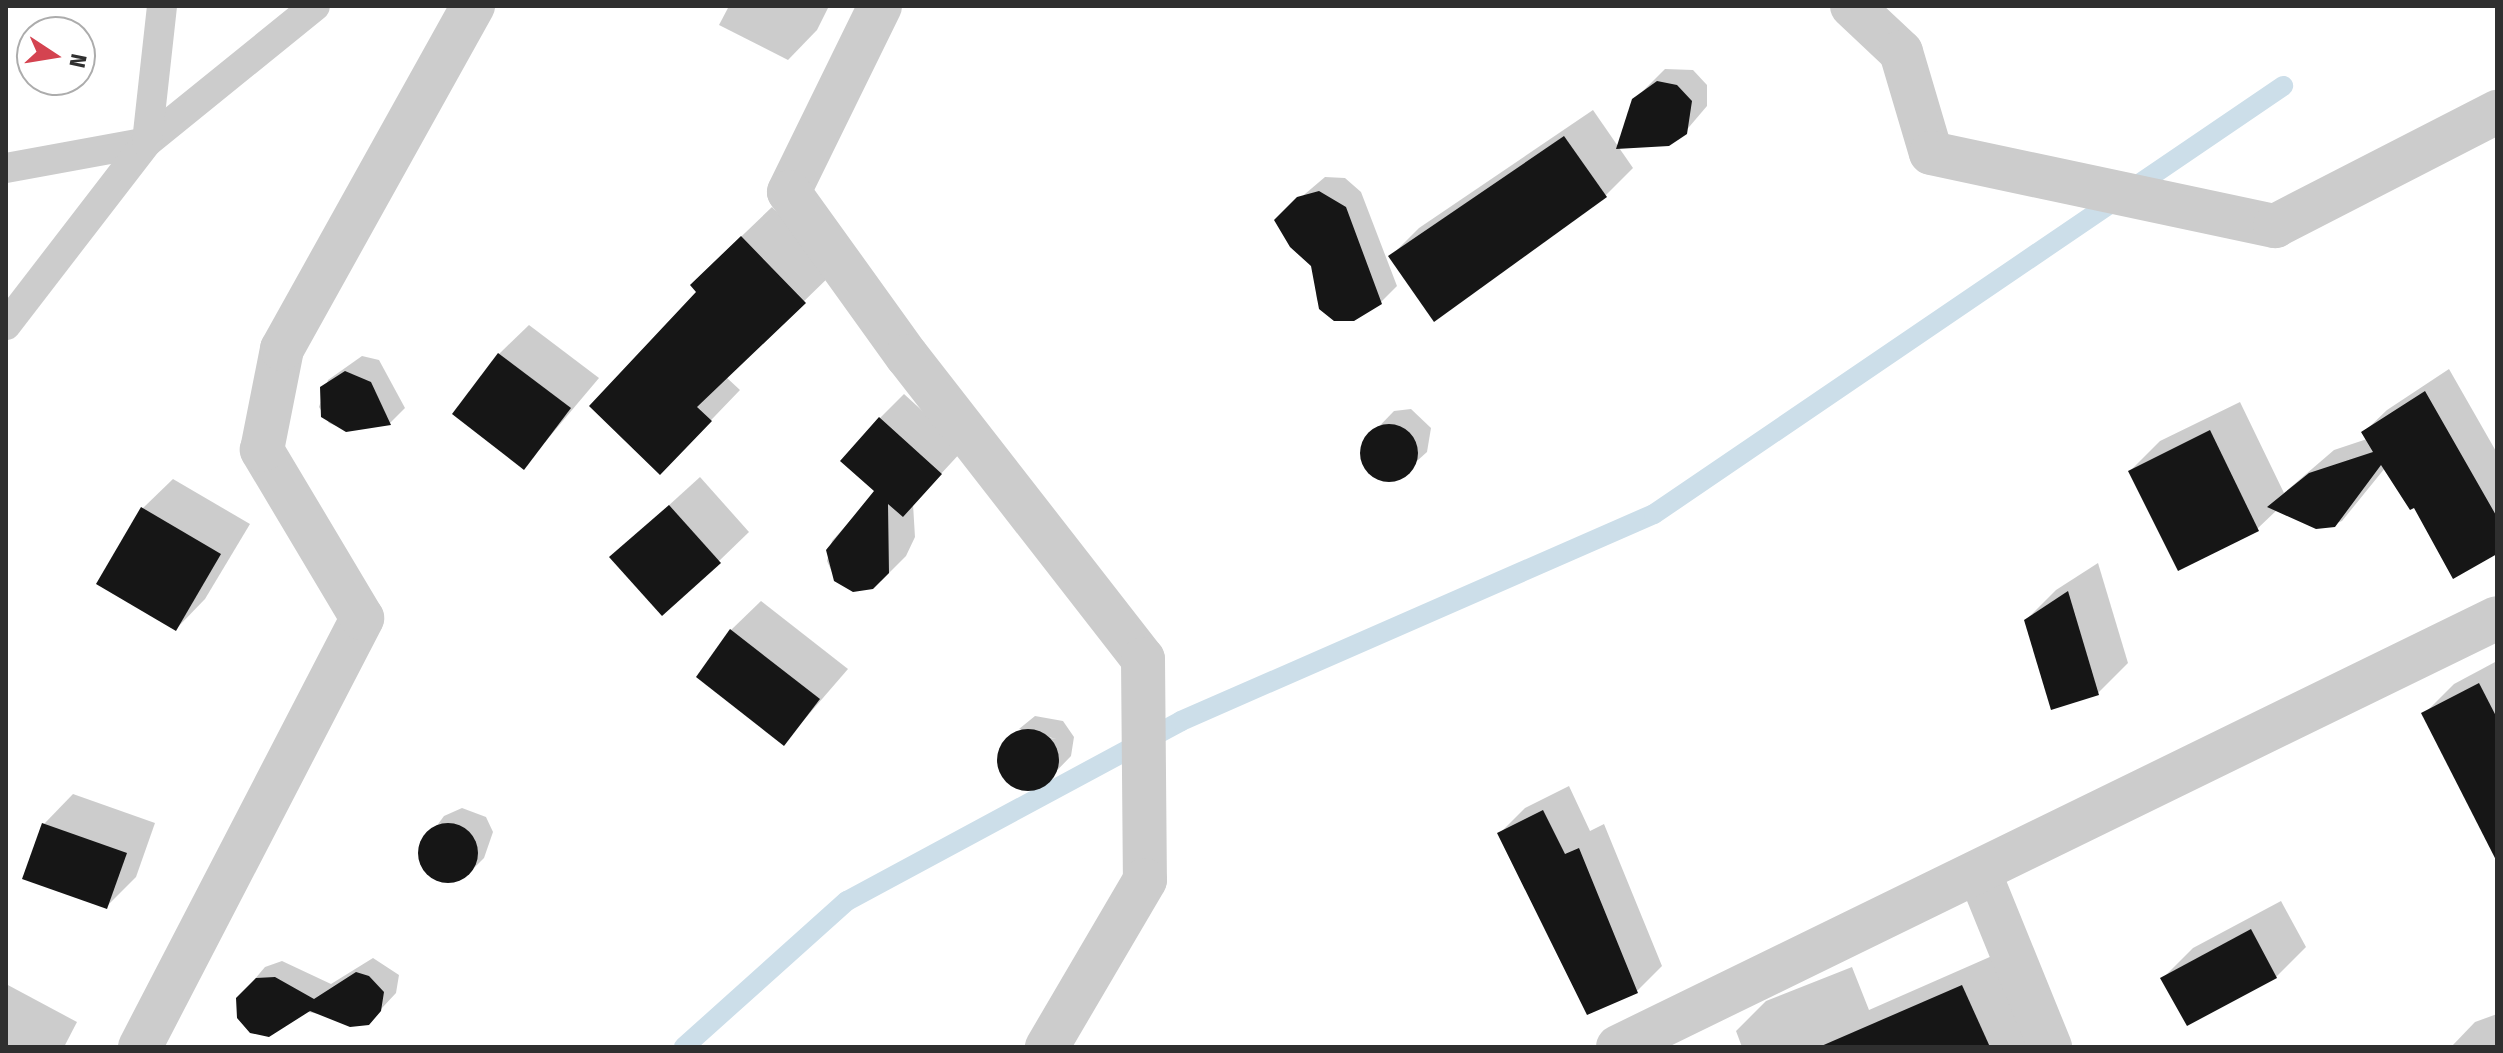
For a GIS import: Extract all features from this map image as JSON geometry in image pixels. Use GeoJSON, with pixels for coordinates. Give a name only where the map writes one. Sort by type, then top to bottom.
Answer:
{"type":"FeatureCollection","features":[{"type":"Feature","properties":{"kind":"street"},"geometry":{"type":"LineString","coordinates":[[140,1047],[362,618],[262,450],[282,349],[473,6]]}},
{"type":"Feature","properties":{"kind":"street"},"geometry":{"type":"LineString","coordinates":[[880,6],[789,192],[907,356],[1143,659],[1145,880],[1047,1047]]}},
{"type":"Feature","properties":{"kind":"street"},"geometry":{"type":"LineString","coordinates":[[1852,6],[1901,52],[1931,153],[2275,226],[2497,112]]}},
{"type":"Feature","properties":{"kind":"street"},"geometry":{"type":"LineString","coordinates":[[1618,1047],[2497,618]]}},
{"type":"Feature","properties":{"kind":"street"},"geometry":{"type":"LineString","coordinates":[[1979,872],[2050,1047]]}},
{"type":"Feature","properties":{"kind":"lane"},"geometry":{"type":"LineString","coordinates":[[147,142],[162,6]]}},
{"type":"Feature","properties":{"kind":"lane"},"geometry":{"type":"LineString","coordinates":[[6,325],[147,142],[315,6]]}},
{"type":"Feature","properties":{"kind":"lane"},"geometry":{"type":"LineString","coordinates":[[6,168],[147,142]]}},
{"type":"Feature","properties":{"kind":"building"},"geometry":{"type":"Polygon","coordinates":[[[1657,81],[1677,85],[1692,101],[1687,134],[1669,146],[1616,149],[1632,99],[1657,81]]]}},
{"type":"Feature","properties":{"kind":"building"},"geometry":{"type":"Polygon","coordinates":[[[1564,136],[1607,197],[1434,322],[1388,256],[1564,136]]]}},
{"type":"Feature","properties":{"kind":"building"},"geometry":{"type":"Polygon","coordinates":[[[1319,191],[1346,207],[1382,304],[1354,321],[1334,321],[1319,309],[1311,266],[1290,247],[1274,220],[1297,197],[1319,191]]]}},
{"type":"Feature","properties":{"kind":"building"},"geometry":{"type":"Polygon","coordinates":[[[741,236],[806,303],[697,407],[712,421],[660,475],[589,406],[696,292],[690,285],[741,236]]]}},
{"type":"Feature","properties":{"kind":"building"},"geometry":{"type":"Polygon","coordinates":[[[498,353],[571,408],[524,470],[452,414],[498,353]]]}},
{"type":"Feature","properties":{"kind":"building"},"geometry":{"type":"Polygon","coordinates":[[[345,371],[371,382],[391,425],[346,432],[321,417],[320,387],[345,371]]]}},
{"type":"Feature","properties":{"kind":"building"},"geometry":{"type":"Polygon","coordinates":[[[2425,391],[2497,517],[2497,554],[2453,579],[2414,508],[2410,510],[2381,465],[2335,527],[2316,529],[2267,507],[2309,473],[2373,452],[2361,432],[2425,391]]]}},
{"type":"Feature","properties":{"kind":"building"},"geometry":{"type":"Polygon","coordinates":[[[879,417],[942,474],[903,517],[888,504],[889,573],[873,589],[853,592],[834,581],[826,550],[874,491],[840,461],[879,417]]]}},
{"type":"Feature","properties":{"kind":"building"},"geometry":{"type":"Polygon","coordinates":[[[1389,424],[1400,426],[1409,433],[1416,442],[1416,464],[1409,473],[1400,480],[1389,482],[1378,480],[1369,473],[1362,464],[1360,453],[1362,442],[1369,433],[1378,426],[1389,424]]]}},
{"type":"Feature","properties":{"kind":"building"},"geometry":{"type":"Polygon","coordinates":[[[2210,430],[2259,531],[2178,571],[2128,471],[2210,430]]]}},
{"type":"Feature","properties":{"kind":"building"},"geometry":{"type":"Polygon","coordinates":[[[669,505],[721,563],[662,616],[609,557],[669,505]]]}},
{"type":"Feature","properties":{"kind":"building"},"geometry":{"type":"Polygon","coordinates":[[[141,507],[221,554],[176,631],[96,584],[141,507]]]}},
{"type":"Feature","properties":{"kind":"building"},"geometry":{"type":"Polygon","coordinates":[[[2068,591],[2099,695],[2051,710],[2024,620],[2068,591]]]}},
{"type":"Feature","properties":{"kind":"building"},"geometry":{"type":"Polygon","coordinates":[[[730,629],[820,699],[784,746],[696,677],[730,629]]]}},
{"type":"Feature","properties":{"kind":"building"},"geometry":{"type":"Polygon","coordinates":[[[2479,683],[2497,718],[2497,862],[2421,713],[2479,683]]]}},
{"type":"Feature","properties":{"kind":"building"},"geometry":{"type":"Polygon","coordinates":[[[1028,729],[1050,738],[1059,760],[1050,782],[1028,791],[1006,782],[997,760],[1006,738],[1028,729]]]}},
{"type":"Feature","properties":{"kind":"building"},"geometry":{"type":"Polygon","coordinates":[[[1543,810],[1565,854],[1579,848],[1638,993],[1587,1015],[1497,833],[1543,810]]]}},
{"type":"Feature","properties":{"kind":"building"},"geometry":{"type":"Polygon","coordinates":[[[42,823],[127,853],[107,909],[22,879],[42,823]]]}},
{"type":"Feature","properties":{"kind":"building"},"geometry":{"type":"Polygon","coordinates":[[[448,823],[470,831],[478,853],[470,875],[448,883],[426,875],[418,853],[426,831],[448,823]]]}},
{"type":"Feature","properties":{"kind":"building"},"geometry":{"type":"Polygon","coordinates":[[[2251,929],[2277,978],[2187,1026],[2160,978],[2251,929]]]}},
{"type":"Feature","properties":{"kind":"building"},"geometry":{"type":"Polygon","coordinates":[[[356,972],[369,976],[384,992],[381,1011],[369,1025],[350,1027],[310,1011],[269,1037],[250,1033],[237,1018],[236,998],[256,978],[275,977],[314,999],[356,972]]]}},
{"type":"Feature","properties":{"kind":"building"},"geometry":{"type":"Polygon","coordinates":[[[1962,985],[1990,1047],[1819,1047],[1962,985]]]}},
{"type":"Feature","properties":{"kind":"waterway"},"geometry":{"type":"LineString","coordinates":[[684,1047],[847,901],[1181,721],[1654,514],[2283,86]]}}]}
